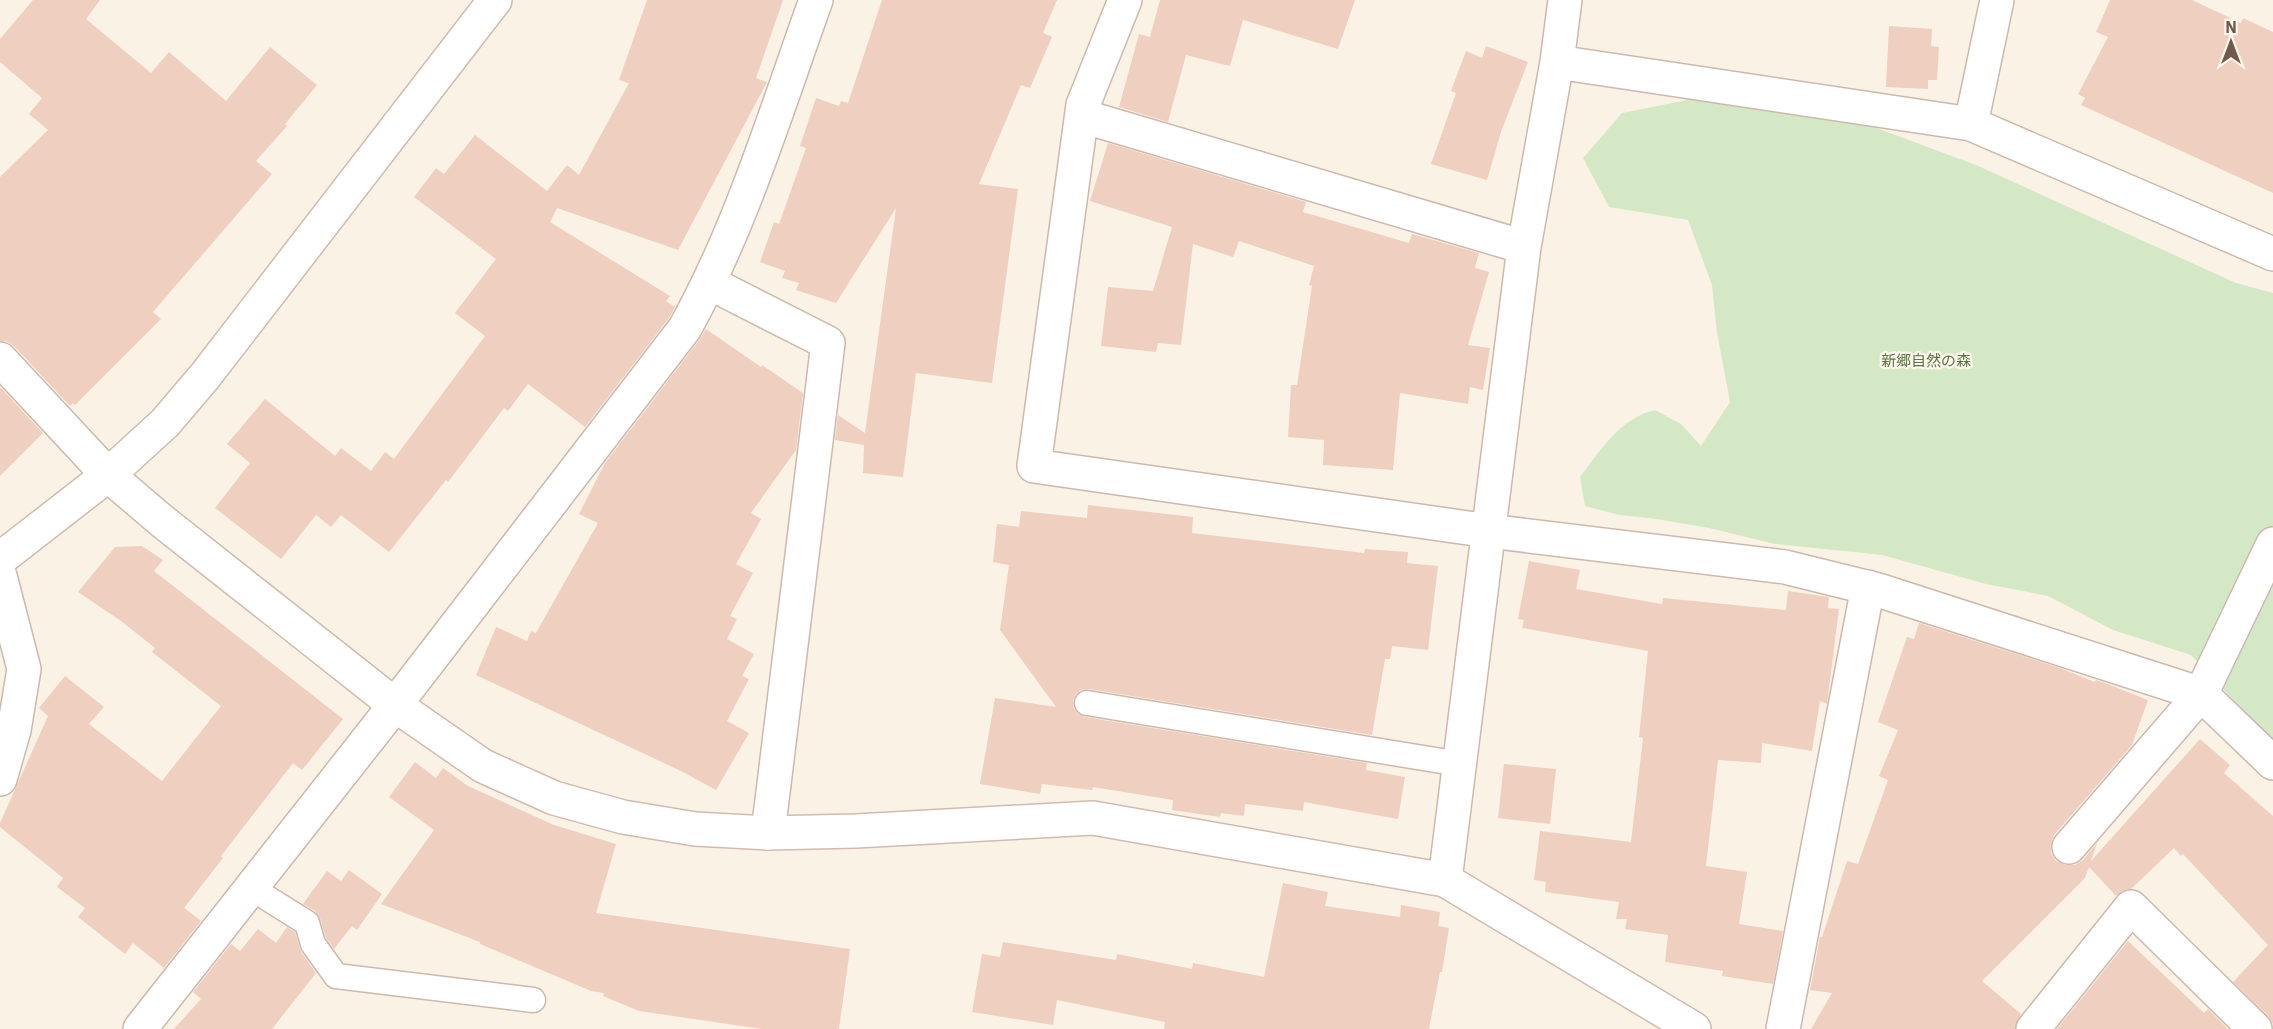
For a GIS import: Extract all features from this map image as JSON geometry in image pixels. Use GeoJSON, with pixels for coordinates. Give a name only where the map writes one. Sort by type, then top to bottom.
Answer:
{"type":"FeatureCollection","features":[{"type":"Feature","properties":{"kind":"street"},"geometry":{"type":"LineString","coordinates":[[0,559],[108,475],[165,423],[206,376],[495,0]]}},
{"type":"Feature","properties":{"kind":"street"},"geometry":{"type":"LineString","coordinates":[[140,1029],[395,705],[685,328],[710,284],[728,243],[816,0]]}},
{"type":"Feature","properties":{"kind":"street"},"geometry":{"type":"LineString","coordinates":[[1125,0],[1083,105],[1034,466],[1489,531],[1785,567],[1868,587],[2201,694],[2273,763]]}},
{"type":"Feature","properties":{"kind":"street"},"geometry":{"type":"LineString","coordinates":[[1445,880],[1524,247],[1557,62],[1565,0]]}},
{"type":"Feature","properties":{"kind":"street"},"geometry":{"type":"LineString","coordinates":[[1971,124],[1997,0]]}},
{"type":"Feature","properties":{"kind":"street"},"geometry":{"type":"LineString","coordinates":[[1557,62],[1971,124],[2273,254]]}},
{"type":"Feature","properties":{"kind":"street"},"geometry":{"type":"LineString","coordinates":[[1082,116],[1524,247]]}},
{"type":"Feature","properties":{"kind":"street"},"geometry":{"type":"LineString","coordinates":[[710,284],[828,343],[768,833]]}},
{"type":"Feature","properties":{"kind":"street"},"geometry":{"type":"LineString","coordinates":[[0,359],[108,475],[162,521],[395,705],[483,766],[554,798],[623,817],[695,829],[768,833],[856,831],[1093,818],[1445,880],[1694,1029]]}},
{"type":"Feature","properties":{"kind":"street"},"geometry":{"type":"LineString","coordinates":[[2069,847],[2201,694],[2273,544]]}},
{"type":"Feature","properties":{"kind":"street"},"geometry":{"type":"LineString","coordinates":[[0,576],[24,669],[14,730],[0,779]]}},
{"type":"Feature","properties":{"kind":"street"},"geometry":{"type":"LineString","coordinates":[[1784,1029],[1868,587]]}},
{"type":"Feature","properties":{"kind":"street"},"geometry":{"type":"LineString","coordinates":[[2033,1029],[2131,907],[2255,1029]]}},
{"type":"Feature","properties":{"kind":"lane"},"geometry":{"type":"LineString","coordinates":[[1087,703],[1460,764]]}},
{"type":"Feature","properties":{"kind":"lane"},"geometry":{"type":"LineString","coordinates":[[251,888],[307,923],[313,944],[336,976],[533,1000]]}},
{"type":"Feature","properties":{"kind":"green space","name":"新郷自然の森"},"geometry":{"type":"Polygon","coordinates":[[[1717,94],[1863,123],[1976,165],[2236,283],[2273,293],[2273,742],[2191,655],[2113,630],[2048,596],[1986,584],[1882,555],[1775,544],[1709,528],[1620,515],[1585,506],[1580,477],[1603,446],[1631,420],[1655,410],[1681,424],[1701,446],[1730,402],[1717,333],[1712,285],[1688,220],[1609,207],[1583,158],[1622,113],[1717,94]]]}},
{"type":"Feature","properties":{"kind":"building"},"geometry":{"type":"Polygon","coordinates":[[[33,0],[100,0],[86,19],[151,73],[169,52],[226,101],[270,47],[317,85],[285,124],[287,126],[256,161],[272,174],[153,312],[161,319],[75,405],[73,403],[70,406],[14,346],[6,341],[0,341],[0,177],[48,130],[29,114],[42,98],[0,62],[0,39],[33,0]]]}},
{"type":"Feature","properties":{"kind":"building"},"geometry":{"type":"Polygon","coordinates":[[[647,0],[783,0],[756,78],[767,82],[678,250],[557,208],[550,222],[670,296],[666,301],[675,307],[669,318],[585,427],[528,384],[508,411],[504,408],[448,482],[446,480],[389,552],[341,515],[331,527],[316,515],[281,559],[215,508],[250,463],[227,444],[265,399],[335,456],[341,448],[371,471],[385,452],[394,459],[485,336],[455,313],[496,259],[414,197],[436,168],[444,174],[475,135],[547,191],[567,165],[579,175],[629,83],[619,80],[647,0]]]}},
{"type":"Feature","properties":{"kind":"building"},"geometry":{"type":"Polygon","coordinates":[[[882,0],[1057,0],[1043,33],[1052,37],[1030,88],[1021,85],[979,184],[1018,189],[992,383],[916,373],[903,477],[863,473],[864,445],[835,440],[838,415],[865,433],[896,208],[836,303],[796,290],[799,283],[782,278],[785,271],[760,262],[774,222],[779,224],[806,148],[800,146],[816,98],[839,106],[841,101],[848,103],[882,0]]]}},
{"type":"Feature","properties":{"kind":"building"},"geometry":{"type":"Polygon","coordinates":[[[1160,0],[1355,0],[1338,49],[1243,20],[1230,66],[1186,55],[1168,122],[1119,107],[1139,34],[1150,37],[1160,0]]]}},
{"type":"Feature","properties":{"kind":"building"},"geometry":{"type":"Polygon","coordinates":[[[2110,0],[2192,0],[2241,23],[2243,18],[2273,32],[2273,193],[2081,105],[2085,98],[2078,94],[2108,37],[2096,32],[2110,0]]]}},
{"type":"Feature","properties":{"kind":"building"},"geometry":{"type":"Polygon","coordinates":[[[1889,26],[1932,29],[1931,46],[1939,47],[1937,80],[1928,80],[1928,89],[1886,87],[1889,26]]]}},
{"type":"Feature","properties":{"kind":"building"},"geometry":{"type":"Polygon","coordinates":[[[1486,46],[1528,62],[1501,132],[1487,180],[1431,164],[1456,93],[1451,91],[1466,51],[1482,58],[1486,46]]]}},
{"type":"Feature","properties":{"kind":"building"},"geometry":{"type":"Polygon","coordinates":[[[1108,143],[1306,202],[1303,212],[1409,243],[1412,234],[1479,253],[1475,268],[1489,272],[1468,345],[1490,348],[1483,390],[1470,387],[1468,404],[1400,393],[1393,470],[1323,465],[1324,440],[1288,437],[1291,385],[1297,385],[1312,286],[1309,285],[1314,266],[1239,241],[1233,257],[1193,244],[1181,345],[1158,343],[1156,352],[1101,346],[1108,287],[1153,291],[1172,227],[1090,201],[1108,143]]]}},
{"type":"Feature","properties":{"kind":"building"},"geometry":{"type":"Polygon","coordinates":[[[706,329],[803,393],[796,450],[751,513],[761,519],[736,564],[753,573],[730,616],[737,619],[727,639],[754,654],[742,676],[749,679],[727,721],[749,733],[716,790],[681,771],[476,675],[496,627],[527,641],[531,631],[536,633],[598,523],[579,514],[605,463],[706,329]]]}},
{"type":"Feature","properties":{"kind":"building"},"geometry":{"type":"Polygon","coordinates":[[[0,387],[43,433],[0,476],[0,387]]]}},
{"type":"Feature","properties":{"kind":"building"},"geometry":{"type":"Polygon","coordinates":[[[1088,505],[1193,517],[1192,533],[1364,553],[1365,549],[1408,552],[1407,563],[1438,566],[1428,650],[1392,646],[1390,659],[1385,659],[1372,735],[1089,689],[1081,690],[1073,700],[1074,709],[1085,717],[1367,763],[1366,770],[1405,777],[1398,819],[1304,802],[1303,811],[1245,804],[1244,816],[1221,813],[1220,817],[1172,810],[1173,800],[1093,787],[1092,790],[1042,784],[1040,794],[980,784],[995,698],[1056,707],[1000,630],[1009,565],[993,562],[997,524],[1019,527],[1021,511],[1087,518],[1088,505]]]}},
{"type":"Feature","properties":{"kind":"building"},"geometry":{"type":"Polygon","coordinates":[[[142,546],[163,560],[154,571],[343,719],[302,770],[293,763],[221,856],[223,858],[184,908],[201,921],[164,968],[133,943],[125,954],[78,917],[85,908],[57,887],[63,878],[0,827],[48,716],[39,708],[65,676],[104,707],[89,724],[162,781],[221,706],[152,652],[155,648],[121,621],[78,592],[115,547],[142,546]]]}},
{"type":"Feature","properties":{"kind":"building"},"geometry":{"type":"Polygon","coordinates":[[[1529,561],[1580,570],[1576,589],[1662,604],[1663,598],[1786,610],[1788,591],[1829,597],[1828,608],[1839,609],[1827,704],[1820,701],[1812,751],[1762,743],[1761,763],[1718,760],[1706,866],[1747,872],[1739,924],[1783,931],[1773,984],[1722,976],[1723,971],[1665,962],[1668,935],[1625,929],[1627,919],[1616,919],[1619,902],[1545,892],[1546,882],[1534,880],[1540,831],[1631,842],[1643,738],[1639,737],[1648,651],[1522,628],[1524,620],[1518,619],[1529,561]]]}},
{"type":"Feature","properties":{"kind":"building"},"geometry":{"type":"Polygon","coordinates":[[[1919,623],[2060,668],[2095,682],[2096,680],[2102,682],[2148,700],[2132,745],[2054,835],[2051,853],[2056,861],[2065,865],[2075,865],[2083,860],[2097,843],[2091,861],[2200,739],[2230,765],[2224,773],[2273,816],[2273,1024],[2268,1016],[2233,982],[2268,945],[2183,854],[2181,856],[2174,848],[2131,889],[2124,890],[2116,896],[2089,867],[2085,878],[1982,981],[2021,1014],[2015,1029],[1811,1029],[1832,993],[1810,990],[1820,937],[1822,937],[1847,861],[1858,864],[1888,780],[1879,776],[1898,730],[1878,722],[1907,637],[1914,639],[1919,623]]]}},
{"type":"Feature","properties":{"kind":"building"},"geometry":{"type":"Polygon","coordinates":[[[415,762],[436,778],[443,768],[468,786],[554,825],[616,844],[596,913],[850,949],[839,1029],[762,1029],[639,1011],[603,996],[604,993],[591,991],[480,944],[480,942],[381,904],[434,830],[389,797],[415,762]]]}},
{"type":"Feature","properties":{"kind":"building"},"geometry":{"type":"Polygon","coordinates":[[[1504,764],[1556,769],[1550,824],[1498,818],[1504,764]]]}},
{"type":"Feature","properties":{"kind":"building"},"geometry":{"type":"Polygon","coordinates":[[[349,870],[382,894],[357,930],[352,926],[334,949],[326,938],[320,918],[315,911],[303,904],[327,871],[341,881],[349,870]]]}},
{"type":"Feature","properties":{"kind":"building"},"geometry":{"type":"Polygon","coordinates":[[[1283,883],[1328,892],[1325,906],[1400,917],[1401,905],[1440,912],[1438,926],[1449,928],[1429,1029],[1164,1029],[1165,1022],[1057,1000],[1053,1025],[972,1012],[982,954],[1000,957],[1003,942],[1116,960],[1117,954],[1192,969],[1193,963],[1264,977],[1283,883]]]}},
{"type":"Feature","properties":{"kind":"building"},"geometry":{"type":"Polygon","coordinates":[[[287,927],[295,932],[301,952],[316,973],[272,1029],[174,1029],[201,999],[193,992],[231,944],[240,951],[258,929],[276,943],[287,927]]]}},
{"type":"Feature","properties":{"kind":"building"},"geometry":{"type":"Polygon","coordinates":[[[2128,941],[2204,1013],[2208,1009],[2228,1029],[2057,1029],[2128,941]]]}}]}
